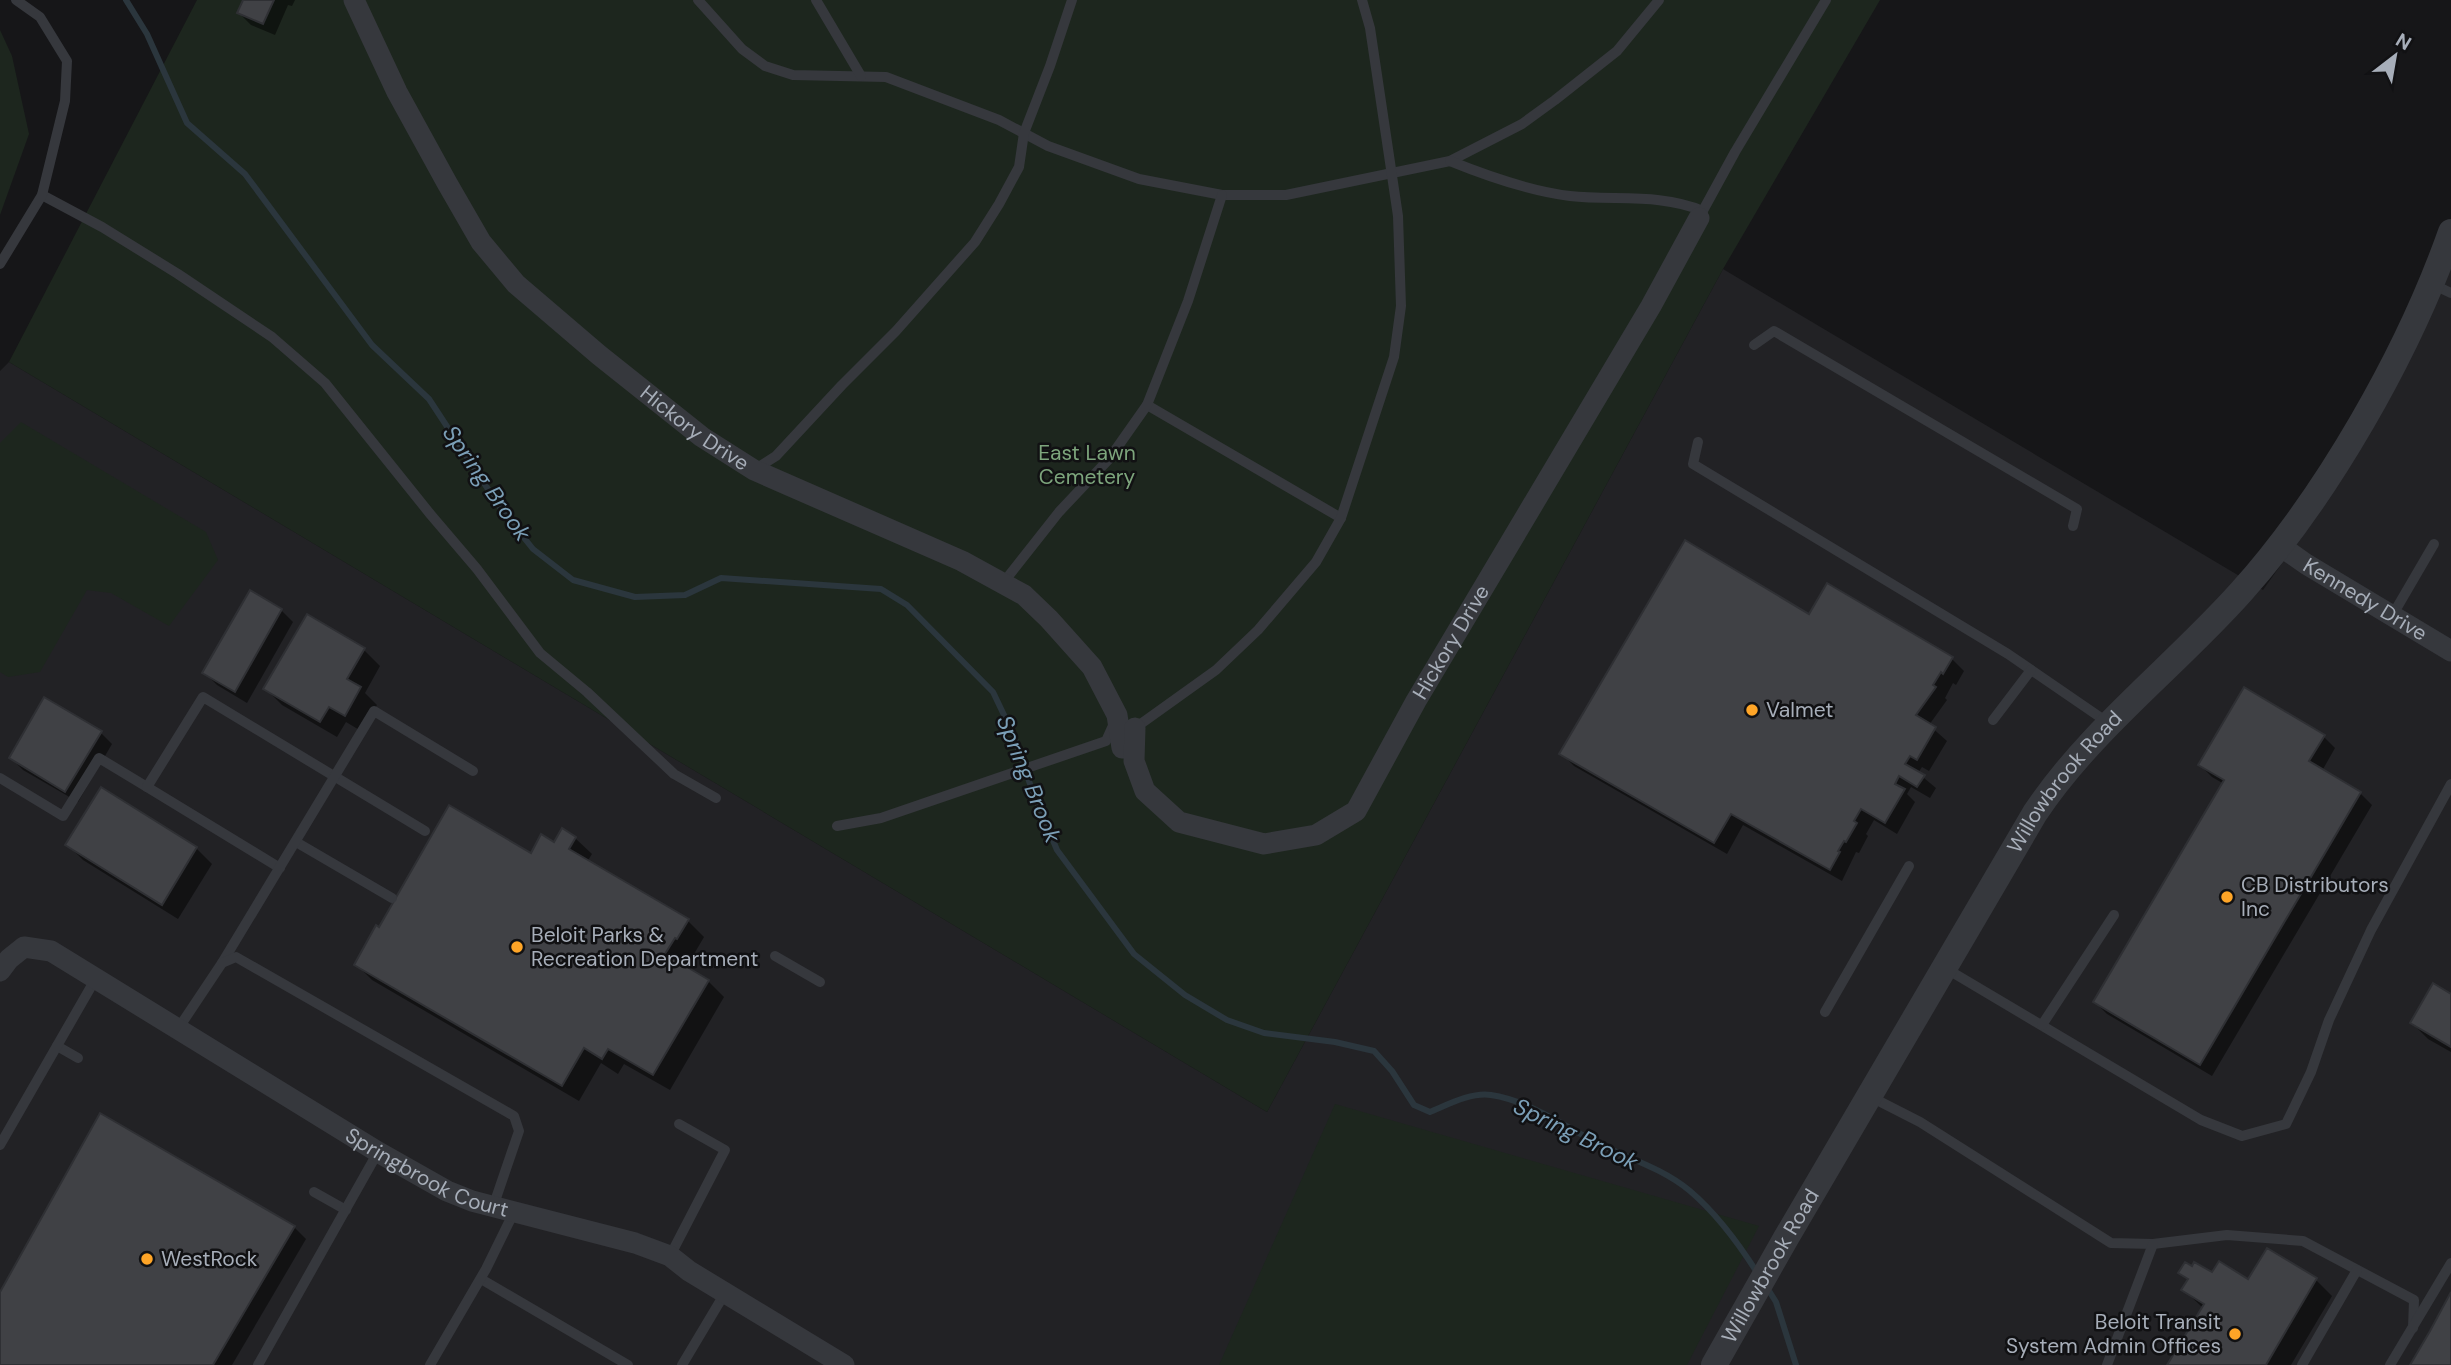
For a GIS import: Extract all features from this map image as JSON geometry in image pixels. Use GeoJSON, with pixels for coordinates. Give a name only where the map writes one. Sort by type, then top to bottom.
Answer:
{"type":"FeatureCollection","features":[{"type":"Feature","properties":{"kind":"street","name":"Hickory Drive"},"geometry":{"type":"LineString","coordinates":[[354,0],[397,92],[447,183],[481,242],[516,284],[693,430],[754,470],[926,544],[1024,595],[1092,667],[1117,715],[1122,748]]}},
{"type":"Feature","properties":{"kind":"street","name":"Hickory Drive"},"geometry":{"type":"LineString","coordinates":[[1135,728],[1134,761],[1144,790],[1179,822],[1265,844],[1316,835],[1356,811],[1416,701],[1644,318],[1701,214]]}},
{"type":"Feature","properties":{"kind":"street","name":"Willowbrook Road"},"geometry":{"type":"LineString","coordinates":[[1714,1365],[2053,786],[2110,723],[2241,592],[2302,514],[2363,419],[2441,288],[2451,232]]}},
{"type":"Feature","properties":{"kind":"street","name":"Kennedy Drive"},"geometry":{"type":"LineString","coordinates":[[2279,545],[2451,651]]}},
{"type":"Feature","properties":{"kind":"street","name":"Springbrook Court"},"geometry":{"type":"LineString","coordinates":[[0,971],[9,959],[24,947],[51,951],[378,1152],[447,1191],[504,1210],[635,1243],[670,1256],[725,1293],[844,1365]]}},
{"type":"Feature","properties":{"kind":"lane"},"geometry":{"type":"LineString","coordinates":[[0,264],[42,195],[65,101],[67,61],[40,17],[16,0]]}},
{"type":"Feature","properties":{"kind":"lane"},"geometry":{"type":"LineString","coordinates":[[698,0],[742,49],[765,66],[793,75],[886,77],[999,120],[1048,146],[1139,179],[1222,195],[1286,195],[1450,161],[1522,124],[1555,100],[1617,51],[1659,0]]}},
{"type":"Feature","properties":{"kind":"lane"},"geometry":{"type":"LineString","coordinates":[[817,0],[862,76]]}},
{"type":"Feature","properties":{"kind":"lane"},"geometry":{"type":"LineString","coordinates":[[754,470],[776,456],[896,331],[975,242],[1019,167],[1024,133],[1072,0]]}},
{"type":"Feature","properties":{"kind":"lane"},"geometry":{"type":"LineString","coordinates":[[1135,728],[1216,670],[1258,630],[1316,562],[1341,518],[1394,357],[1401,306],[1398,216],[1370,28],[1363,0]]}},
{"type":"Feature","properties":{"kind":"lane"},"geometry":{"type":"LineString","coordinates":[[1450,161],[1478,173],[1569,196],[1681,202],[1701,214],[1826,0]]}},
{"type":"Feature","properties":{"kind":"lane"},"geometry":{"type":"LineString","coordinates":[[42,195],[102,227],[178,274],[272,337],[325,383],[477,569],[540,653],[674,774],[716,798]]}},
{"type":"Feature","properties":{"kind":"lane"},"geometry":{"type":"LineString","coordinates":[[1003,583],[1059,512],[1109,459],[1147,405],[1188,301],[1222,195]]}},
{"type":"Feature","properties":{"kind":"lane"},"geometry":{"type":"LineString","coordinates":[[1754,345],[1774,331],[1783,336],[2077,509],[2073,526]]}},
{"type":"Feature","properties":{"kind":"lane"},"geometry":{"type":"LineString","coordinates":[[1147,405],[1341,518]]}},
{"type":"Feature","properties":{"kind":"lane"},"geometry":{"type":"LineString","coordinates":[[1698,442],[1693,464],[2031,670],[2110,723]]}},
{"type":"Feature","properties":{"kind":"lane"},"geometry":{"type":"LineString","coordinates":[[2392,616],[2434,544]]}},
{"type":"Feature","properties":{"kind":"lane"},"geometry":{"type":"LineString","coordinates":[[1993,720],[2031,670]]}},
{"type":"Feature","properties":{"kind":"lane"},"geometry":{"type":"LineString","coordinates":[[148,787],[203,697],[425,831]]}},
{"type":"Feature","properties":{"kind":"lane"},"geometry":{"type":"LineString","coordinates":[[178,1029],[222,963],[374,711],[473,771]]}},
{"type":"Feature","properties":{"kind":"lane"},"geometry":{"type":"LineString","coordinates":[[837,826],[881,818],[1106,741],[1117,715]]}},
{"type":"Feature","properties":{"kind":"lane"},"geometry":{"type":"LineString","coordinates":[[0,778],[63,816],[99,758],[280,868]]}},
{"type":"Feature","properties":{"kind":"lane"},"geometry":{"type":"LineString","coordinates":[[1945,968],[2201,1120],[2242,1136],[2286,1124],[2311,1072],[2329,1020],[2366,942],[2451,784]]}},
{"type":"Feature","properties":{"kind":"lane"},"geometry":{"type":"LineString","coordinates":[[296,842],[392,898]]}},
{"type":"Feature","properties":{"kind":"lane"},"geometry":{"type":"LineString","coordinates":[[1825,1012],[1909,866]]}},
{"type":"Feature","properties":{"kind":"lane"},"geometry":{"type":"LineString","coordinates":[[2042,1025],[2114,915]]}},
{"type":"Feature","properties":{"kind":"lane"},"geometry":{"type":"LineString","coordinates":[[775,956],[820,982]]}},
{"type":"Feature","properties":{"kind":"lane"},"geometry":{"type":"LineString","coordinates":[[222,963],[236,957],[514,1116],[519,1131],[504,1210],[481,1279],[430,1365]]}},
{"type":"Feature","properties":{"kind":"lane"},"geometry":{"type":"LineString","coordinates":[[0,1145],[96,978]]}},
{"type":"Feature","properties":{"kind":"lane"},"geometry":{"type":"LineString","coordinates":[[57,1046],[78,1058]]}},
{"type":"Feature","properties":{"kind":"lane"},"geometry":{"type":"LineString","coordinates":[[1869,1097],[1920,1122],[2111,1242],[2153,1244],[2227,1235],[2303,1241],[2414,1300],[2413,1328]]}},
{"type":"Feature","properties":{"kind":"lane"},"geometry":{"type":"LineString","coordinates":[[670,1256],[724,1150],[679,1124]]}},
{"type":"Feature","properties":{"kind":"lane"},"geometry":{"type":"LineString","coordinates":[[258,1365],[378,1152]]}},
{"type":"Feature","properties":{"kind":"lane"},"geometry":{"type":"LineString","coordinates":[[314,1192],[346,1210]]}},
{"type":"Feature","properties":{"kind":"lane"},"geometry":{"type":"LineString","coordinates":[[2107,1365],[2153,1244]]}},
{"type":"Feature","properties":{"kind":"lane"},"geometry":{"type":"LineString","coordinates":[[2390,1365],[2451,1263]]}},
{"type":"Feature","properties":{"kind":"lane"},"geometry":{"type":"LineString","coordinates":[[2302,1365],[2357,1270]]}},
{"type":"Feature","properties":{"kind":"lane"},"geometry":{"type":"LineString","coordinates":[[481,1279],[628,1365]]}},
{"type":"Feature","properties":{"kind":"lane"},"geometry":{"type":"LineString","coordinates":[[682,1365],[725,1293]]}},
{"type":"Feature","properties":{"kind":"shaded area"},"geometry":{"type":"Polygon","coordinates":[[[2451,264],[2451,1365],[0,1365],[0,371],[9,362],[1267,1112],[1723,269],[2263,590],[2337,486],[2451,264]]]}},
{"type":"Feature","properties":{"kind":"green space","name":"East Lawn Cemetery"},"geometry":{"type":"Polygon","coordinates":[[[197,0],[1880,0],[1723,269],[1267,1112],[9,362],[197,0]]]}},
{"type":"Feature","properties":{"kind":"green space"},"geometry":{"type":"Polygon","coordinates":[[[0,30],[12,56],[29,134],[0,215],[0,30]]]}},
{"type":"Feature","properties":{"kind":"green space"},"geometry":{"type":"Polygon","coordinates":[[[21,422],[206,532],[218,560],[169,626],[111,593],[87,590],[40,672],[8,677],[0,672],[0,443],[21,422]]]}},
{"type":"Feature","properties":{"kind":"green space"},"geometry":{"type":"Polygon","coordinates":[[[1335,1104],[1759,1226],[1687,1365],[1219,1365],[1335,1104]]]}},
{"type":"Feature","properties":{"kind":"building"},"geometry":{"type":"Polygon","coordinates":[[[243,0],[274,0],[263,24],[237,13],[243,0]]]}},
{"type":"Feature","properties":{"kind":"building","name":"Valmet"},"geometry":{"type":"Polygon","coordinates":[[[1685,540],[1809,614],[1827,583],[1953,657],[1916,715],[1936,727],[1917,760],[1910,756],[1905,764],[1925,775],[1917,787],[1899,776],[1895,784],[1905,789],[1885,823],[1861,809],[1854,821],[1857,823],[1838,851],[1840,852],[1830,870],[1731,814],[1714,843],[1559,754],[1685,540]]]}},
{"type":"Feature","properties":{"kind":"building"},"geometry":{"type":"Polygon","coordinates":[[[250,590],[282,609],[235,692],[202,673],[250,590]]]}},
{"type":"Feature","properties":{"kind":"building"},"geometry":{"type":"Polygon","coordinates":[[[307,614],[365,648],[347,679],[361,687],[345,716],[329,707],[320,722],[263,689],[307,614]]]}},
{"type":"Feature","properties":{"kind":"building","name":"CB Distributors Inc"},"geometry":{"type":"Polygon","coordinates":[[[2244,687],[2325,735],[2309,761],[2361,792],[2200,1065],[2093,1002],[2224,780],[2198,765],[2244,687]]]}},
{"type":"Feature","properties":{"kind":"building"},"geometry":{"type":"Polygon","coordinates":[[[44,697],[102,731],[65,792],[9,758],[44,697]]]}},
{"type":"Feature","properties":{"kind":"building"},"geometry":{"type":"Polygon","coordinates":[[[101,787],[197,847],[162,905],[65,845],[101,787]]]}},
{"type":"Feature","properties":{"kind":"building","name":"Beloit Parks & Recreation Department"},"geometry":{"type":"Polygon","coordinates":[[[449,805],[531,853],[541,834],[554,842],[562,828],[576,837],[569,849],[689,919],[665,954],[709,980],[653,1075],[608,1049],[602,1059],[584,1048],[562,1086],[354,965],[449,805]]]}},
{"type":"Feature","properties":{"kind":"building"},"geometry":{"type":"Polygon","coordinates":[[[2433,983],[2451,994],[2451,1047],[2410,1023],[2433,983]]]}},
{"type":"Feature","properties":{"kind":"building","name":"WestRock"},"geometry":{"type":"Polygon","coordinates":[[[100,1113],[295,1226],[213,1365],[0,1365],[0,1292],[100,1113]]]}},
{"type":"Feature","properties":{"kind":"building","name":"Beloit Transit System Admin Offices"},"geometry":{"type":"Polygon","coordinates":[[[2267,1248],[2317,1278],[2266,1365],[2167,1365],[2204,1304],[2181,1290],[2188,1279],[2178,1273],[2185,1262],[2192,1266],[2194,1262],[2212,1272],[2219,1261],[2248,1279],[2267,1248]]]}},
{"type":"Feature","properties":{"kind":"building"},"geometry":{"type":"Polygon","coordinates":[[[2451,1292],[2451,1365],[2410,1365],[2430,1331],[2451,1292]]]}},
{"type":"Feature","properties":{"kind":"waterway","name":"Spring Brook"},"geometry":{"type":"LineString","coordinates":[[126,0],[147,34],[187,123],[245,174],[372,345],[429,399],[501,509],[533,549],[573,580],[635,597],[685,595],[721,578],[881,589],[907,605],[993,692],[1014,736],[1032,790],[1057,850],[1134,954],[1185,995],[1227,1020],[1264,1033],[1335,1042],[1374,1051],[1392,1071],[1414,1105],[1430,1112],[1475,1095],[1505,1098],[1533,1108],[1680,1183],[1718,1219],[1758,1274]]}},
{"type":"Feature","properties":{"kind":"waterway","name":"Spring Brook"},"geometry":{"type":"LineString","coordinates":[[1766,1286],[1776,1302],[1796,1365]]}},
{"type":"Feature","properties":{"kind":"place","name":"Valmet"},"geometry":{"type":"Point","coordinates":[1752,710]}},
{"type":"Feature","properties":{"kind":"place","name":"CB Distributors Inc"},"geometry":{"type":"Point","coordinates":[2227,897]}},
{"type":"Feature","properties":{"kind":"place","name":"Beloit Parks & Recreation Department"},"geometry":{"type":"Point","coordinates":[517,947]}},
{"type":"Feature","properties":{"kind":"place","name":"WestRock"},"geometry":{"type":"Point","coordinates":[147,1259]}},
{"type":"Feature","properties":{"kind":"place","name":"Beloit Transit System Admin Offices"},"geometry":{"type":"Point","coordinates":[2235,1334]}}]}
